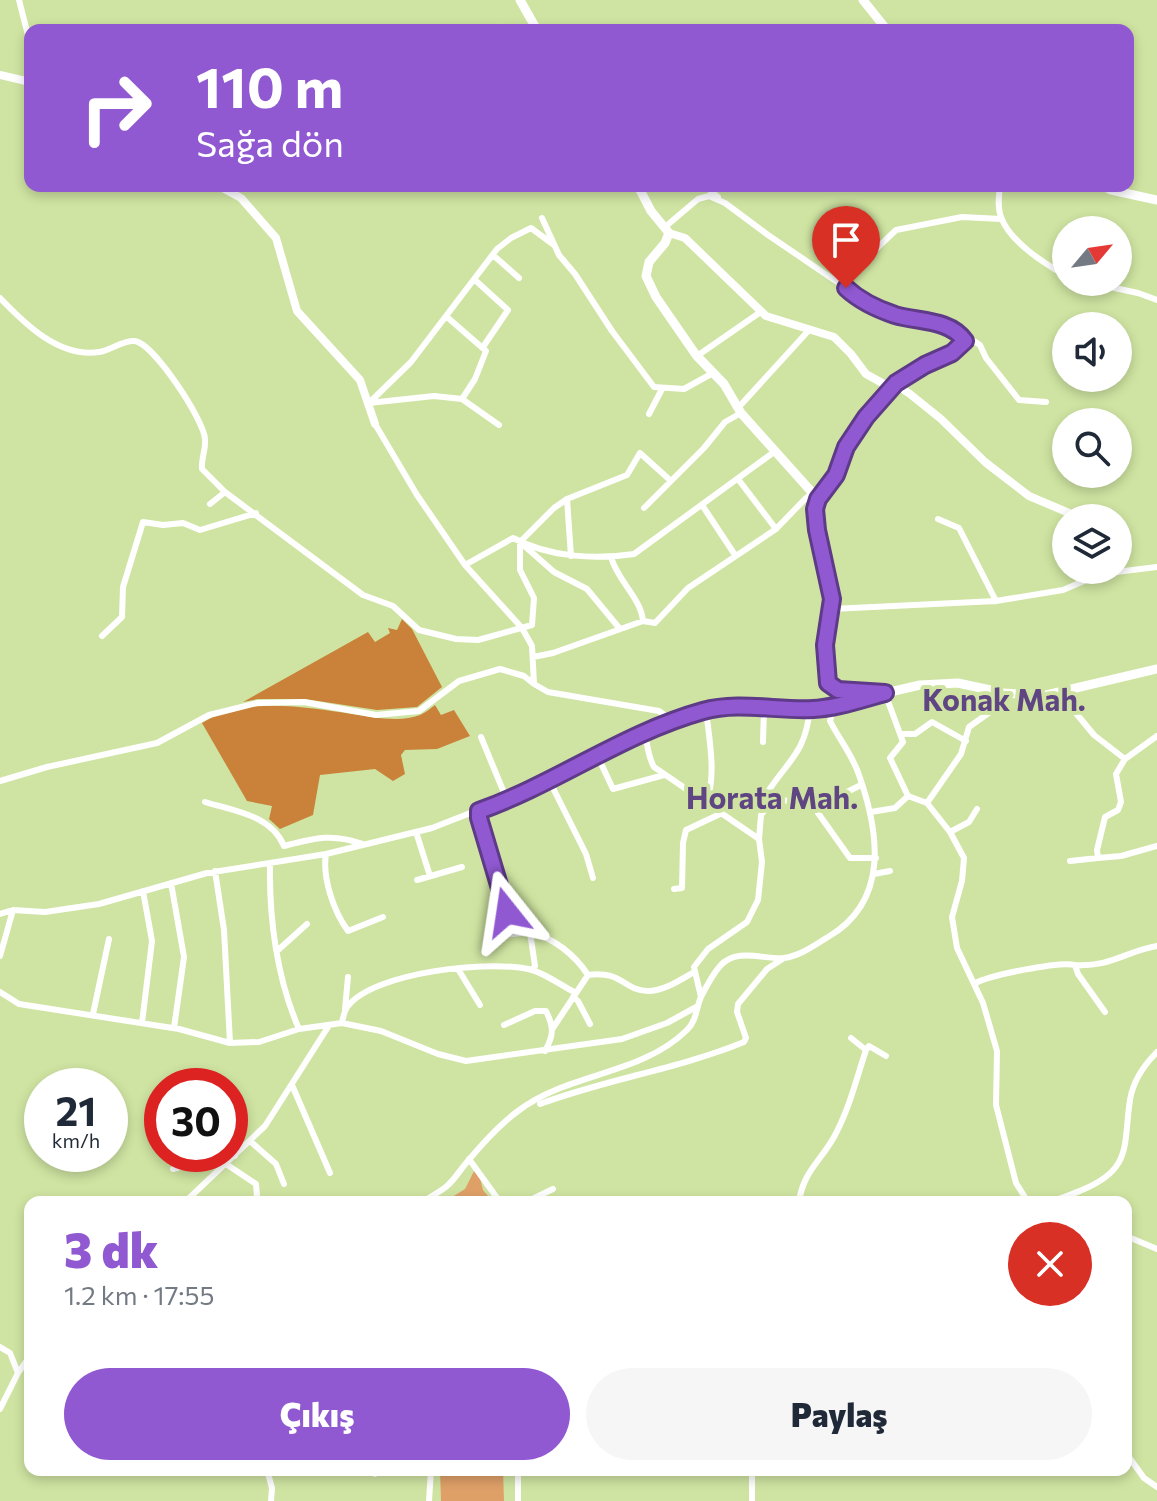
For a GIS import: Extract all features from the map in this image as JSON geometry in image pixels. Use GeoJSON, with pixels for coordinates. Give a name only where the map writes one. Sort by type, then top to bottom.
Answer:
{"type":"FeatureCollection","features":[{"type":"Feature","properties":{"kind":"main road"},"geometry":{"type":"LineString","coordinates":[[520,0],[534,24]]}},
{"type":"Feature","properties":{"kind":"main road"},"geometry":{"type":"LineString","coordinates":[[863,0],[882,24]]}},
{"type":"Feature","properties":{"kind":"main road"},"geometry":{"type":"LineString","coordinates":[[641,192],[651,211],[667,230],[665,243],[649,262],[646,276],[676,328],[724,384],[739,411],[818,499],[815,509],[817,530],[832,609],[825,645],[828,683],[838,690],[885,693]]}},
{"type":"Feature","properties":{"kind":"main road"},"geometry":{"type":"LineString","coordinates":[[1120,192],[1157,200]]}},
{"type":"Feature","properties":{"kind":"main road"},"geometry":{"type":"LineString","coordinates":[[829,707],[920,685],[958,683],[1004,693],[1042,696],[1157,669]]}},
{"type":"Feature","properties":{"kind":"street"},"geometry":{"type":"LineString","coordinates":[[19,0],[25,24]]}},
{"type":"Feature","properties":{"kind":"street"},"geometry":{"type":"LineString","coordinates":[[0,75],[24,81]]}},
{"type":"Feature","properties":{"kind":"street"},"geometry":{"type":"LineString","coordinates":[[230,192],[241,198],[276,238],[297,311],[360,380],[375,424],[417,495],[465,565],[522,628],[532,646],[534,684]]}},
{"type":"Feature","properties":{"kind":"street"},"geometry":{"type":"LineString","coordinates":[[712,192],[859,300],[897,316],[949,328],[965,341],[974,341],[1019,400],[1046,402]]}},
{"type":"Feature","properties":{"kind":"street"},"geometry":{"type":"LineString","coordinates":[[999,192],[1001,219],[1026,247],[1052,268]]}},
{"type":"Feature","properties":{"kind":"street"},"geometry":{"type":"LineString","coordinates":[[724,202],[709,196],[698,199],[667,230],[685,238],[766,316],[834,337],[866,374],[884,384],[895,384],[941,419],[985,462],[1029,496],[1052,506]]}},
{"type":"Feature","properties":{"kind":"street"},"geometry":{"type":"LineString","coordinates":[[846,288],[850,274],[896,230],[962,217],[1001,219]]}},
{"type":"Feature","properties":{"kind":"street"},"geometry":{"type":"LineString","coordinates":[[542,218],[554,245],[654,387],[684,389],[713,373]]}},
{"type":"Feature","properties":{"kind":"street"},"geometry":{"type":"LineString","coordinates":[[369,403],[411,362],[493,255],[511,238],[531,228],[554,245]]}},
{"type":"Feature","properties":{"kind":"street"},"geometry":{"type":"LineString","coordinates":[[493,255],[519,278]]}},
{"type":"Feature","properties":{"kind":"street"},"geometry":{"type":"LineString","coordinates":[[830,277],[850,274]]}},
{"type":"Feature","properties":{"kind":"street"},"geometry":{"type":"LineString","coordinates":[[475,280],[508,310],[483,347]]}},
{"type":"Feature","properties":{"kind":"street"},"geometry":{"type":"LineString","coordinates":[[1132,292],[1157,300]]}},
{"type":"Feature","properties":{"kind":"street"},"geometry":{"type":"LineString","coordinates":[[0,298],[28,328],[62,346],[98,352],[130,341],[146,346],[171,376],[201,425],[205,440],[202,469],[225,492],[363,595],[393,606],[419,630],[456,639],[478,640],[532,625],[534,598],[520,570],[520,542],[567,499],[627,475],[640,453],[671,481]]}},
{"type":"Feature","properties":{"kind":"street"},"geometry":{"type":"LineString","coordinates":[[697,356],[762,311]]}},
{"type":"Feature","properties":{"kind":"street"},"geometry":{"type":"LineString","coordinates":[[447,317],[483,347],[486,355],[462,399]]}},
{"type":"Feature","properties":{"kind":"street"},"geometry":{"type":"LineString","coordinates":[[644,508],[739,411],[810,329]]}},
{"type":"Feature","properties":{"kind":"street"},"geometry":{"type":"LineString","coordinates":[[533,657],[553,653],[643,621],[655,623],[688,588],[776,529],[809,496],[818,499],[836,475],[852,438],[866,417],[895,384],[904,376],[952,353],[965,341]]}},
{"type":"Feature","properties":{"kind":"street"},"geometry":{"type":"LineString","coordinates":[[649,414],[662,389]]}},
{"type":"Feature","properties":{"kind":"street"},"geometry":{"type":"LineString","coordinates":[[369,403],[434,396],[462,399],[499,425]]}},
{"type":"Feature","properties":{"kind":"street"},"geometry":{"type":"LineString","coordinates":[[520,542],[571,556],[634,554],[774,452]]}},
{"type":"Feature","properties":{"kind":"street"},"geometry":{"type":"LineString","coordinates":[[738,479],[776,529]]}},
{"type":"Feature","properties":{"kind":"street"},"geometry":{"type":"LineString","coordinates":[[210,504],[225,492]]}},
{"type":"Feature","properties":{"kind":"street"},"geometry":{"type":"LineString","coordinates":[[567,499],[571,556]]}},
{"type":"Feature","properties":{"kind":"street"},"geometry":{"type":"LineString","coordinates":[[702,505],[735,555]]}},
{"type":"Feature","properties":{"kind":"street"},"geometry":{"type":"LineString","coordinates":[[102,636],[122,617],[123,587],[143,522],[163,525],[183,523],[200,530],[256,513]]}},
{"type":"Feature","properties":{"kind":"street"},"geometry":{"type":"LineString","coordinates":[[938,519],[959,528],[996,601]]}},
{"type":"Feature","properties":{"kind":"street"},"geometry":{"type":"LineString","coordinates":[[465,565],[513,538],[554,572],[587,589],[620,629]]}},
{"type":"Feature","properties":{"kind":"street"},"geometry":{"type":"LineString","coordinates":[[611,557],[615,570],[642,612],[643,621]]}},
{"type":"Feature","properties":{"kind":"street"},"geometry":{"type":"LineString","coordinates":[[1132,570],[1157,567]]}},
{"type":"Feature","properties":{"kind":"street"},"geometry":{"type":"LineString","coordinates":[[832,609],[996,601],[1063,590],[1076,584]]}},
{"type":"Feature","properties":{"kind":"street"},"geometry":{"type":"LineString","coordinates":[[0,781],[47,767],[157,743],[209,715],[257,703],[304,702],[376,715],[419,711],[459,681],[500,669],[524,676],[540,690],[659,711],[671,720]]}},
{"type":"Feature","properties":{"kind":"street"},"geometry":{"type":"LineString","coordinates":[[885,693],[903,742],[890,758],[908,796],[927,803],[950,832],[964,858],[962,881],[952,917],[957,948],[983,1003],[997,1051],[996,1105],[1016,1183],[1024,1196]]}},
{"type":"Feature","properties":{"kind":"street"},"geometry":{"type":"LineString","coordinates":[[927,803],[961,754],[969,727],[997,707],[1004,693]]}},
{"type":"Feature","properties":{"kind":"street"},"geometry":{"type":"LineString","coordinates":[[1042,696],[1075,712],[1094,735],[1125,759]]}},
{"type":"Feature","properties":{"kind":"street"},"geometry":{"type":"LineString","coordinates":[[0,914],[13,910],[54,910],[99,904],[215,871],[326,854],[416,832],[550,782],[644,730],[706,709],[829,707],[830,721],[859,775],[871,812],[876,858],[866,897],[850,923],[767,969],[738,1004],[737,1012],[746,1038],[744,1042],[678,1066],[593,1086],[540,1104]]}},
{"type":"Feature","properties":{"kind":"street"},"geometry":{"type":"LineString","coordinates":[[763,742],[764,708]]}},
{"type":"Feature","properties":{"kind":"street"},"geometry":{"type":"LineString","coordinates":[[706,709],[712,762],[711,792],[706,804]]}},
{"type":"Feature","properties":{"kind":"street"},"geometry":{"type":"LineString","coordinates":[[770,803],[767,793],[797,755],[807,733],[810,709]]}},
{"type":"Feature","properties":{"kind":"street"},"geometry":{"type":"LineString","coordinates":[[902,734],[915,734],[932,722],[966,741]]}},
{"type":"Feature","properties":{"kind":"street"},"geometry":{"type":"LineString","coordinates":[[644,730],[648,742],[647,756],[654,767],[759,839]]}},
{"type":"Feature","properties":{"kind":"street"},"geometry":{"type":"LineString","coordinates":[[1098,858],[1105,817],[1118,810],[1121,802],[1116,774],[1125,759],[1157,736]]}},
{"type":"Feature","properties":{"kind":"street"},"geometry":{"type":"LineString","coordinates":[[481,737],[507,800]]}},
{"type":"Feature","properties":{"kind":"street"},"geometry":{"type":"LineString","coordinates":[[598,757],[613,789],[665,775]]}},
{"type":"Feature","properties":{"kind":"street"},"geometry":{"type":"LineString","coordinates":[[550,782],[586,854],[593,878]]}},
{"type":"Feature","properties":{"kind":"street"},"geometry":{"type":"LineString","coordinates":[[701,997],[694,967],[708,949],[747,922],[758,900],[762,862],[759,839],[761,815],[770,803],[779,800],[823,804],[861,785]]}},
{"type":"Feature","properties":{"kind":"street"},"geometry":{"type":"LineString","coordinates":[[871,812],[895,808],[908,796]]}},
{"type":"Feature","properties":{"kind":"street"},"geometry":{"type":"LineString","coordinates":[[205,802],[266,822],[279,833],[284,846],[318,837],[340,836],[365,845]]}},
{"type":"Feature","properties":{"kind":"street"},"geometry":{"type":"LineString","coordinates":[[817,803],[818,813],[850,858],[876,858]]}},
{"type":"Feature","properties":{"kind":"street"},"geometry":{"type":"LineString","coordinates":[[950,832],[969,822],[977,809]]}},
{"type":"Feature","properties":{"kind":"street"},"geometry":{"type":"LineString","coordinates":[[479,811],[504,897],[507,912],[504,935],[530,932],[544,935],[579,960],[588,975]]}},
{"type":"Feature","properties":{"kind":"street"},"geometry":{"type":"LineString","coordinates":[[674,889],[682,888],[686,830],[720,814]]}},
{"type":"Feature","properties":{"kind":"street"},"geometry":{"type":"LineString","coordinates":[[416,832],[430,876]]}},
{"type":"Feature","properties":{"kind":"street"},"geometry":{"type":"LineString","coordinates":[[1070,861],[1121,856],[1157,846]]}},
{"type":"Feature","properties":{"kind":"street"},"geometry":{"type":"LineString","coordinates":[[326,854],[333,901],[339,919],[348,931],[383,917]]}},
{"type":"Feature","properties":{"kind":"street"},"geometry":{"type":"LineString","coordinates":[[270,864],[269,886],[282,985],[299,1029]]}},
{"type":"Feature","properties":{"kind":"street"},"geometry":{"type":"LineString","coordinates":[[417,880],[462,867]]}},
{"type":"Feature","properties":{"kind":"street"},"geometry":{"type":"LineString","coordinates":[[215,871],[224,930],[230,1043]]}},
{"type":"Feature","properties":{"kind":"street"},"geometry":{"type":"LineString","coordinates":[[874,874],[890,871]]}},
{"type":"Feature","properties":{"kind":"street"},"geometry":{"type":"LineString","coordinates":[[171,883],[184,957],[174,1028]]}},
{"type":"Feature","properties":{"kind":"street"},"geometry":{"type":"LineString","coordinates":[[142,1023],[152,941],[143,891]]}},
{"type":"Feature","properties":{"kind":"street"},"geometry":{"type":"LineString","coordinates":[[0,956],[13,910]]}},
{"type":"Feature","properties":{"kind":"street"},"geometry":{"type":"LineString","coordinates":[[277,951],[307,924]]}},
{"type":"Feature","properties":{"kind":"street"},"geometry":{"type":"LineString","coordinates":[[530,932],[535,966],[532,970]]}},
{"type":"Feature","properties":{"kind":"street"},"geometry":{"type":"LineString","coordinates":[[93,1014],[109,939]]}},
{"type":"Feature","properties":{"kind":"street"},"geometry":{"type":"LineString","coordinates":[[974,984],[1023,969],[1066,963],[1101,965],[1138,949],[1157,946]]}},
{"type":"Feature","properties":{"kind":"street"},"geometry":{"type":"LineString","coordinates":[[431,1196],[447,1186],[498,1128],[535,1100],[558,1088],[638,1062],[688,1029],[697,1015],[701,997],[721,965],[730,958],[750,955],[784,958]]}},
{"type":"Feature","properties":{"kind":"street"},"geometry":{"type":"LineString","coordinates":[[345,1009],[361,995],[391,979],[481,965],[532,970],[574,995],[590,1024]]}},
{"type":"Feature","properties":{"kind":"street"},"geometry":{"type":"LineString","coordinates":[[1075,965],[1105,1012]]}},
{"type":"Feature","properties":{"kind":"street"},"geometry":{"type":"LineString","coordinates":[[1046,968],[1054,975]]}},
{"type":"Feature","properties":{"kind":"street"},"geometry":{"type":"LineString","coordinates":[[458,969],[480,1005]]}},
{"type":"Feature","properties":{"kind":"street"},"geometry":{"type":"LineString","coordinates":[[588,975],[612,974],[648,991],[666,987],[694,972]]}},
{"type":"Feature","properties":{"kind":"street"},"geometry":{"type":"LineString","coordinates":[[553,1028],[588,975]]}},
{"type":"Feature","properties":{"kind":"street"},"geometry":{"type":"LineString","coordinates":[[342,1023],[348,977]]}},
{"type":"Feature","properties":{"kind":"street"},"geometry":{"type":"LineString","coordinates":[[0,992],[19,1004],[174,1028],[230,1043],[259,1042],[299,1029],[342,1023],[381,1031],[438,1054],[466,1061],[622,1039],[667,1023],[698,1006]]}},
{"type":"Feature","properties":{"kind":"street"},"geometry":{"type":"LineString","coordinates":[[504,1025],[535,1011],[546,1011],[553,1037],[545,1051]]}},
{"type":"Feature","properties":{"kind":"street"},"geometry":{"type":"LineString","coordinates":[[284,1184],[276,1164],[250,1141],[265,1126],[328,1026]]}},
{"type":"Feature","properties":{"kind":"street"},"geometry":{"type":"LineString","coordinates":[[851,1038],[866,1050]]}},
{"type":"Feature","properties":{"kind":"street"},"geometry":{"type":"LineString","coordinates":[[800,1196],[805,1177],[833,1139],[851,1099],[866,1050],[869,1046],[886,1056]]}},
{"type":"Feature","properties":{"kind":"street"},"geometry":{"type":"LineString","coordinates":[[1063,1196],[1112,1173],[1124,1150],[1135,1081],[1157,1052]]}},
{"type":"Feature","properties":{"kind":"street"},"geometry":{"type":"LineString","coordinates":[[292,1085],[330,1173]]}},
{"type":"Feature","properties":{"kind":"street"},"geometry":{"type":"LineString","coordinates":[[469,1159],[496,1196]]}},
{"type":"Feature","properties":{"kind":"street"},"geometry":{"type":"LineString","coordinates":[[191,1196],[217,1172]]}},
{"type":"Feature","properties":{"kind":"street"},"geometry":{"type":"LineString","coordinates":[[238,1172],[256,1184],[257,1196]]}},
{"type":"Feature","properties":{"kind":"street"},"geometry":{"type":"LineString","coordinates":[[538,1196],[553,1189]]}},
{"type":"Feature","properties":{"kind":"street"},"geometry":{"type":"LineString","coordinates":[[1132,1239],[1157,1249]]}},
{"type":"Feature","properties":{"kind":"street"},"geometry":{"type":"LineString","coordinates":[[0,1347],[10,1353],[18,1373]]}},
{"type":"Feature","properties":{"kind":"street"},"geometry":{"type":"LineString","coordinates":[[0,1409],[24,1364]]}},
{"type":"Feature","properties":{"kind":"street"},"geometry":{"type":"LineString","coordinates":[[1132,1461],[1144,1478],[1157,1487]]}},
{"type":"Feature","properties":{"kind":"street"},"geometry":{"type":"LineString","coordinates":[[269,1476],[271,1501]]}},
{"type":"Feature","properties":{"kind":"street"},"geometry":{"type":"LineString","coordinates":[[429,1501],[431,1476]]}},
{"type":"Feature","properties":{"kind":"street"},"geometry":{"type":"LineString","coordinates":[[518,1476],[518,1501]]}},
{"type":"Feature","properties":{"kind":"street"},"geometry":{"type":"LineString","coordinates":[[752,1476],[752,1501]]}},
{"type":"Feature","properties":{"kind":"shaded area"},"geometry":{"type":"Polygon","coordinates":[[[402,619],[412,629],[442,687],[417,707],[377,710],[305,699],[243,702],[368,632],[375,642],[390,633],[388,628],[397,630],[402,619]]]}},
{"type":"Feature","properties":{"kind":"shaded area"},"geometry":{"type":"Polygon","coordinates":[[[435,705],[441,715],[454,710],[470,736],[437,749],[405,750],[401,755],[405,774],[393,781],[375,769],[320,775],[313,815],[280,829],[269,819],[272,806],[247,801],[202,723],[237,709],[256,706],[295,707],[395,719],[420,715],[435,705]]]}},
{"type":"Feature","properties":{"kind":"shaded area"},"geometry":{"type":"Polygon","coordinates":[[[474,1171],[479,1174],[488,1196],[454,1196],[465,1189],[474,1171]]]}},
{"type":"Feature","properties":{"kind":"shaded area"},"geometry":{"type":"Polygon","coordinates":[[[440,1476],[503,1476],[504,1501],[441,1501],[440,1476]]]}},
{"type":"Feature","properties":{"kind":"district","name":"Konak Mah."},"geometry":{"type":"Point","coordinates":[1004,698]}},
{"type":"Feature","properties":{"kind":"district","name":"Horata Mah."},"geometry":{"type":"Point","coordinates":[772,796]}},
{"type":"Feature","properties":{"kind":"route"},"geometry":{"type":"LineString","coordinates":[[507,912],[479,811],[550,782],[644,730],[706,709],[824,709],[885,693],[838,690],[828,683],[825,645],[832,599],[815,509],[818,499],[836,475],[846,447],[866,417],[896,383],[952,353],[965,341],[949,328],[897,316],[859,300],[846,288]]}}]}
